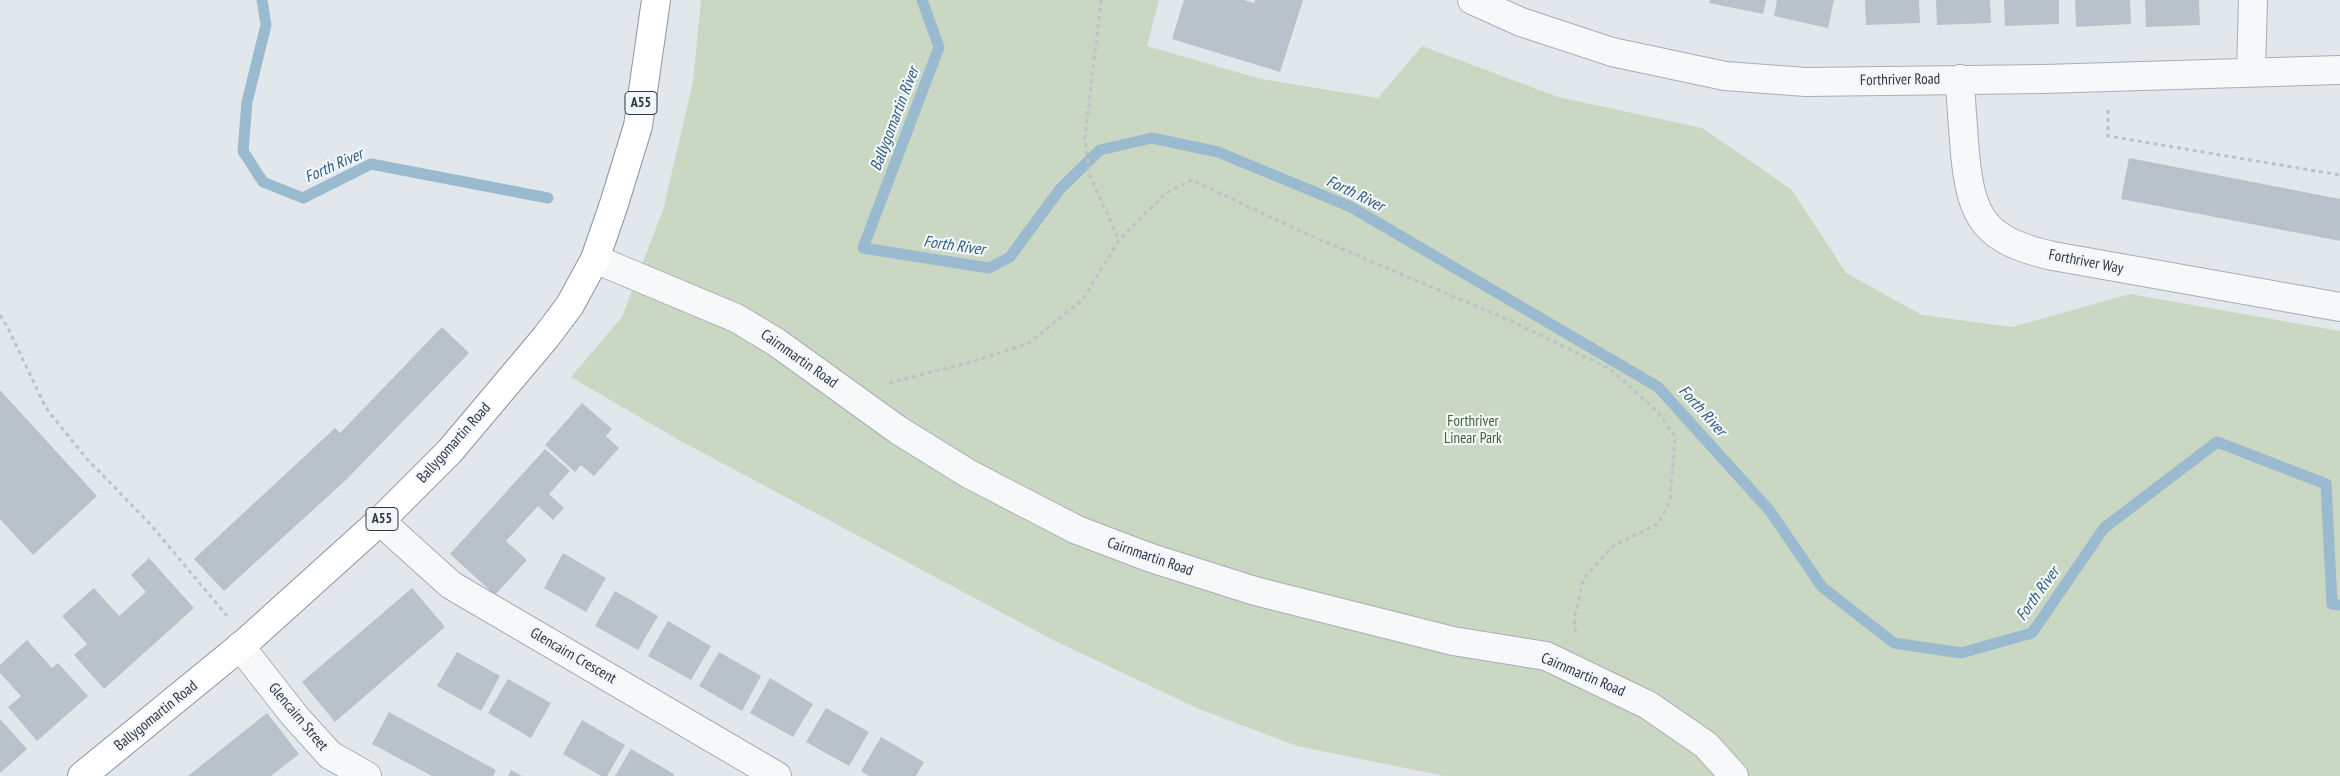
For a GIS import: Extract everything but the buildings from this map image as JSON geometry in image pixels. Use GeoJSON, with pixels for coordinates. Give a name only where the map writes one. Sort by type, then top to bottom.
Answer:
{"type":"FeatureCollection","features":[{"type":"Feature","properties":{"kind":"highway","name":"Ballygomartin Road"},"geometry":{"type":"LineString","coordinates":[[82,776],[244,644],[380,521],[450,451],[546,337],[570,305],[595,258],[638,126],[656,0]]}},
{"type":"Feature","properties":{"kind":"street","name":"Forthriver Road"},"geometry":{"type":"LineString","coordinates":[[1472,0],[1522,22],[1612,52],[1725,76],[1806,82],[2108,77],[2340,70]]}},
{"type":"Feature","properties":{"kind":"street"},"geometry":{"type":"LineString","coordinates":[[2251,72],[2253,0]]}},
{"type":"Feature","properties":{"kind":"street","name":"Forthriver Way"},"geometry":{"type":"LineString","coordinates":[[1960,79],[1968,186],[1974,205],[1987,225],[2004,240],[2025,250],[2053,256],[2340,307]]}},
{"type":"Feature","properties":{"kind":"street","name":"Cairnmartin Road"},"geometry":{"type":"LineString","coordinates":[[595,258],[736,318],[776,342],[898,430],[969,474],[1077,530],[1151,558],[1255,592],[1453,641],[1546,656],[1648,705],[1706,745],[1734,776]]}},
{"type":"Feature","properties":{"kind":"street","name":"Glencairn Crescent"},"geometry":{"type":"LineString","coordinates":[[380,521],[451,585],[777,776]]}},
{"type":"Feature","properties":{"kind":"street","name":"Glencairn Street"},"geometry":{"type":"LineString","coordinates":[[244,644],[294,715],[330,755],[367,776]]}},
{"type":"Feature","properties":{"kind":"path"},"geometry":{"type":"LineString","coordinates":[[1101,0],[1085,138],[1089,174],[1119,240]]}},
{"type":"Feature","properties":{"kind":"path"},"geometry":{"type":"LineString","coordinates":[[2108,77],[2108,136],[2340,175]]}},
{"type":"Feature","properties":{"kind":"path"},"geometry":{"type":"LineString","coordinates":[[884,385],[972,362],[1029,343],[1083,298],[1119,240],[1166,193],[1192,180],[1300,231],[1509,320],[1610,369],[1656,410],[1675,436],[1670,500],[1658,524],[1613,546],[1584,578],[1574,619],[1576,636]]}},
{"type":"Feature","properties":{"kind":"path"},"geometry":{"type":"LineString","coordinates":[[0,315],[46,408],[86,458],[151,525],[244,644]]}},
{"type":"Feature","properties":{"kind":"green space","name":"Forthriver Linear Park"},"geometry":{"type":"Polygon","coordinates":[[[701,0],[1159,0],[1147,46],[1261,79],[1378,98],[1422,46],[1558,97],[1702,128],[1791,189],[1846,273],[1922,315],[2012,327],[2130,294],[2340,331],[2340,776],[1444,776],[1297,746],[1199,709],[1053,640],[677,439],[571,377],[622,317],[663,210],[693,82],[701,0]]]}},
{"type":"Feature","properties":{"kind":"waterway","name":"Forth River"},"geometry":{"type":"LineString","coordinates":[[262,0],[266,25],[247,102],[243,151],[263,182],[303,198],[371,164],[548,198]]}},
{"type":"Feature","properties":{"kind":"waterway","name":"Forth River"},"geometry":{"type":"LineString","coordinates":[[922,0],[939,47],[863,248],[989,268],[1010,257],[1060,189],[1100,150],[1152,138],[1218,152],[1351,207],[1658,387],[1770,511],[1822,587],[1894,643],[1961,653],[2032,633],[2104,528],[2217,442],[2326,484],[2332,604],[2340,605]]}},
{"type":"Feature","properties":{"kind":"water label","name":"Ballygomartin River"},"geometry":{"type":"Point","coordinates":[895,119]}}]}
